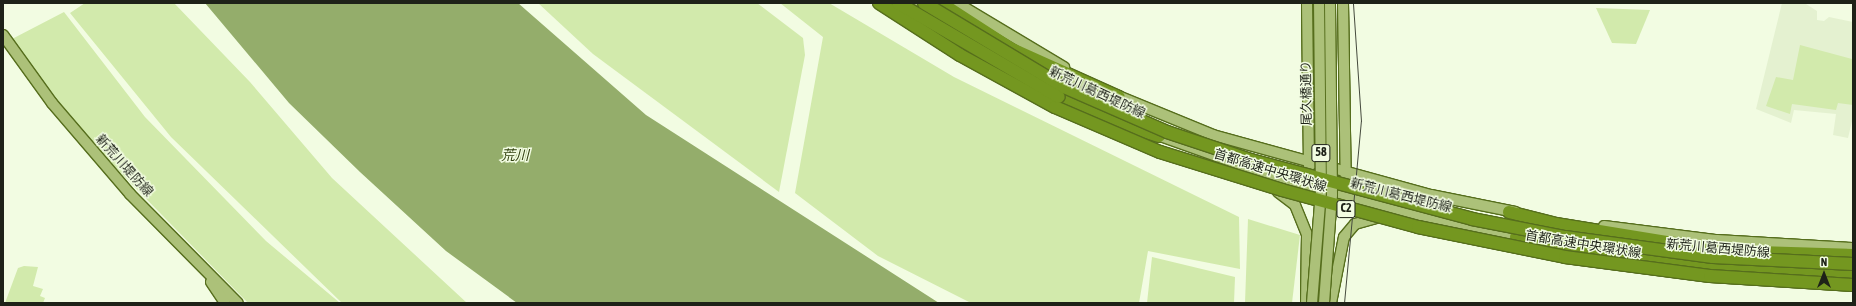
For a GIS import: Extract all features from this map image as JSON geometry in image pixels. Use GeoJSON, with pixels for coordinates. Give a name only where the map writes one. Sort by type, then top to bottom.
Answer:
{"type":"FeatureCollection","features":[{"type":"Feature","properties":{"kind":"highway","name":"首都高速中央環状線"},"geometry":{"type":"LineString","coordinates":[[879,3],[1007,82],[1069,113],[1160,152],[1290,192],[1432,230],[1565,257],[1710,276],[1853,285]]}},
{"type":"Feature","properties":{"kind":"highway"},"geometry":{"type":"LineString","coordinates":[[898,3],[1059,97],[1113,122],[1141,139]]}},
{"type":"Feature","properties":{"kind":"highway","name":"首都高速中央環状線"},"geometry":{"type":"LineString","coordinates":[[924,3],[1018,62],[1113,110],[1274,166],[1472,219],[1565,237],[1713,257],[1853,264]]}},
{"type":"Feature","properties":{"kind":"highway"},"geometry":{"type":"LineString","coordinates":[[941,3],[1012,49],[1057,72],[1119,97]]}},
{"type":"Feature","properties":{"kind":"highway"},"geometry":{"type":"LineString","coordinates":[[1113,122],[1159,136]]}},
{"type":"Feature","properties":{"kind":"highway"},"geometry":{"type":"LineString","coordinates":[[1509,212],[1594,231],[1713,248],[1853,255]]}},
{"type":"Feature","properties":{"kind":"highway"},"geometry":{"type":"LineString","coordinates":[[1516,237],[1615,256]]}},
{"type":"Feature","properties":{"kind":"highway"},"geometry":{"type":"LineString","coordinates":[[1558,251],[1742,269],[1853,275]]}},
{"type":"Feature","properties":{"kind":"main road"},"geometry":{"type":"LineString","coordinates":[[898,3],[909,16],[1009,77],[1141,139],[1279,192],[1294,205],[1308,238],[1306,303]]}},
{"type":"Feature","properties":{"kind":"main road","name":"新荒川葛西堤防線"},"geometry":{"type":"LineString","coordinates":[[910,3],[1016,67],[1159,136],[1346,196],[1516,237],[1712,263],[1853,270]]}},
{"type":"Feature","properties":{"kind":"main road","name":"新荒川葛西堤防線"},"geometry":{"type":"LineString","coordinates":[[957,3],[1119,97],[1213,135],[1309,162],[1509,212],[1718,240],[1853,248]]}},
{"type":"Feature","properties":{"kind":"main road"},"geometry":{"type":"LineString","coordinates":[[1307,3],[1309,185]]}},
{"type":"Feature","properties":{"kind":"main road","name":"尾久橋通り"},"geometry":{"type":"LineString","coordinates":[[1312,303],[1321,192],[1319,3]]}},
{"type":"Feature","properties":{"kind":"main road","name":"尾久橋通り"},"geometry":{"type":"LineString","coordinates":[[1324,303],[1332,195],[1330,3]]}},
{"type":"Feature","properties":{"kind":"main road"},"geometry":{"type":"LineString","coordinates":[[1343,3],[1346,196]]}},
{"type":"Feature","properties":{"kind":"main road","name":"新荒川堤防線"},"geometry":{"type":"LineString","coordinates":[[3,36],[85,143],[204,270],[238,303]]}},
{"type":"Feature","properties":{"kind":"main road"},"geometry":{"type":"LineString","coordinates":[[1331,303],[1344,237],[1355,224],[1384,217],[1558,251],[1711,271],[1802,277],[1853,275]]}},
{"type":"Feature","properties":{"kind":"main road"},"geometry":{"type":"LineString","coordinates":[[204,270],[225,303]]}},
{"type":"Feature","properties":{"kind":"shaded area"},"geometry":{"type":"Polygon","coordinates":[[[85,3],[174,3],[250,82],[332,178],[467,303],[342,303],[171,137],[70,13],[85,3]]]}},
{"type":"Feature","properties":{"kind":"shaded area"},"geometry":{"type":"Polygon","coordinates":[[[538,3],[757,3],[803,38],[805,55],[779,192],[593,54],[538,3]]]}},
{"type":"Feature","properties":{"kind":"shaded area"},"geometry":{"type":"Polygon","coordinates":[[[780,3],[829,3],[954,77],[1239,217],[1240,269],[1148,251],[1139,303],[971,303],[878,256],[795,193],[823,37],[780,3]]]}},
{"type":"Feature","properties":{"kind":"shaded area"},"geometry":{"type":"Polygon","coordinates":[[[1782,3],[1806,4],[1817,11],[1817,20],[1824,21],[1829,17],[1853,22],[1853,117],[1848,138],[1833,135],[1836,114],[1794,110],[1791,123],[1756,109],[1782,3]]]}},
{"type":"Feature","properties":{"kind":"shaded area"},"geometry":{"type":"Polygon","coordinates":[[[1596,8],[1650,10],[1636,44],[1612,43],[1596,8]]]}},
{"type":"Feature","properties":{"kind":"shaded area"},"geometry":{"type":"Polygon","coordinates":[[[64,12],[145,117],[266,241],[340,303],[248,303],[73,124],[12,39],[64,12]]]}},
{"type":"Feature","properties":{"kind":"shaded area"},"geometry":{"type":"Polygon","coordinates":[[[1800,45],[1852,59],[1853,105],[1838,103],[1836,110],[1792,104],[1790,114],[1766,106],[1776,77],[1793,80],[1800,45]]]}},
{"type":"Feature","properties":{"kind":"shaded area"},"geometry":{"type":"Polygon","coordinates":[[[1248,219],[1300,235],[1292,303],[1245,303],[1248,219]]]}},
{"type":"Feature","properties":{"kind":"shaded area"},"geometry":{"type":"Polygon","coordinates":[[[1152,257],[1235,277],[1234,303],[1147,303],[1152,257]]]}},
{"type":"Feature","properties":{"kind":"shaded area"},"geometry":{"type":"Polygon","coordinates":[[[24,266],[38,267],[33,286],[43,289],[40,296],[45,298],[43,303],[5,303],[18,268],[24,266]]]}},
{"type":"Feature","properties":{"kind":"water","name":"荒川"},"geometry":{"type":"Polygon","coordinates":[[[205,3],[518,3],[646,115],[939,303],[517,303],[446,251],[360,172],[289,103],[205,3]]]}},
{"type":"Feature","properties":{"kind":"tram line"},"geometry":{"type":"LineString","coordinates":[[1344,303],[1361,121],[1353,3]]}}]}
